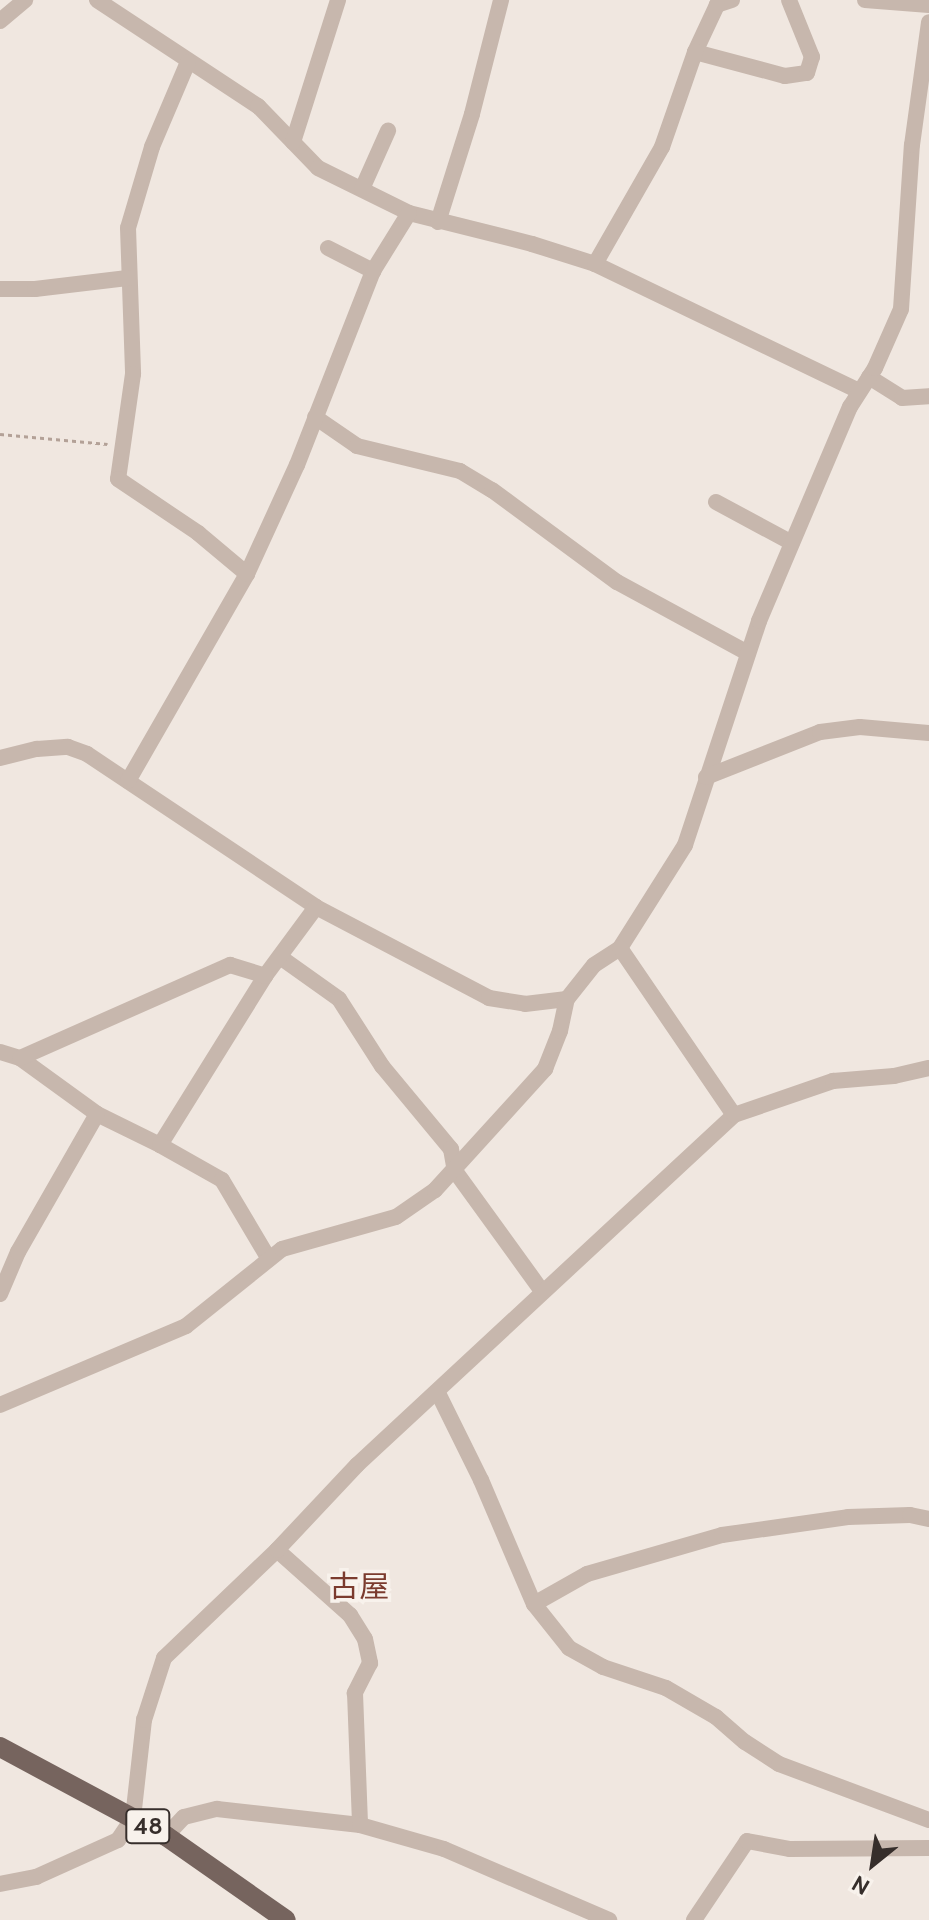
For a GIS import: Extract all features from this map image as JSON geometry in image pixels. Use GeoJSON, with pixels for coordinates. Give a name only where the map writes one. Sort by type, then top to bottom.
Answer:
{"type":"FeatureCollection","features":[{"type":"Feature","properties":{"kind":"main road","name":"48"},"geometry":{"type":"LineString","coordinates":[[0,1747],[166,1836],[286,1920]]}},
{"type":"Feature","properties":{"kind":"street"},"geometry":{"type":"LineString","coordinates":[[0,21],[25,0]]}},
{"type":"Feature","properties":{"kind":"street"},"geometry":{"type":"LineString","coordinates":[[97,0],[258,106],[318,168],[409,213],[532,244],[595,264],[864,384],[902,398],[929,396]]}},
{"type":"Feature","properties":{"kind":"street"},"geometry":{"type":"LineString","coordinates":[[293,142],[338,0]]}},
{"type":"Feature","properties":{"kind":"street"},"geometry":{"type":"LineString","coordinates":[[438,222],[472,114],[501,0]]}},
{"type":"Feature","properties":{"kind":"street"},"geometry":{"type":"LineString","coordinates":[[595,264],[662,147],[695,52],[717,5],[732,0]]}},
{"type":"Feature","properties":{"kind":"street"},"geometry":{"type":"LineString","coordinates":[[695,52],[785,76],[807,73],[812,57],[789,0]]}},
{"type":"Feature","properties":{"kind":"street"},"geometry":{"type":"LineString","coordinates":[[865,0],[929,5]]}},
{"type":"Feature","properties":{"kind":"street"},"geometry":{"type":"LineString","coordinates":[[0,1405],[186,1326],[282,1249],[396,1217],[435,1190],[455,1171],[545,1069],[560,1031],[567,999],[594,965],[620,948],[685,845],[748,653],[792,543],[901,309],[912,145],[929,22]]}},
{"type":"Feature","properties":{"kind":"street"},"geometry":{"type":"LineString","coordinates":[[188,62],[152,147],[128,228],[128,308],[133,327],[133,374],[118,479],[198,533],[247,574]]}},
{"type":"Feature","properties":{"kind":"street"},"geometry":{"type":"LineString","coordinates":[[362,189],[388,131]]}},
{"type":"Feature","properties":{"kind":"street"},"geometry":{"type":"LineString","coordinates":[[128,781],[247,574],[315,417],[373,271],[409,213]]}},
{"type":"Feature","properties":{"kind":"street"},"geometry":{"type":"LineString","coordinates":[[328,248],[373,271]]}},
{"type":"Feature","properties":{"kind":"street"},"geometry":{"type":"LineString","coordinates":[[0,289],[35,289],[127,278]]}},
{"type":"Feature","properties":{"kind":"street"},"geometry":{"type":"LineString","coordinates":[[315,417],[357,446],[460,471],[492,490],[617,582],[748,653]]}},
{"type":"Feature","properties":{"kind":"street"},"geometry":{"type":"LineString","coordinates":[[716,502],[792,543]]}},
{"type":"Feature","properties":{"kind":"street"},"geometry":{"type":"LineString","coordinates":[[706,777],[820,732],[860,727],[929,733]]}},
{"type":"Feature","properties":{"kind":"street"},"geometry":{"type":"LineString","coordinates":[[0,758],[37,749],[68,747],[128,781],[316,907],[489,998],[525,1004],[567,999]]}},
{"type":"Feature","properties":{"kind":"street"},"geometry":{"type":"LineString","coordinates":[[160,1145],[265,976],[316,907]]}},
{"type":"Feature","properties":{"kind":"street"},"geometry":{"type":"LineString","coordinates":[[620,948],[734,1115]]}},
{"type":"Feature","properties":{"kind":"street"},"geometry":{"type":"LineString","coordinates":[[280,957],[339,999],[382,1066],[451,1149],[455,1171],[541,1290]]}},
{"type":"Feature","properties":{"kind":"street"},"geometry":{"type":"LineString","coordinates":[[20,1058],[230,965],[265,976]]}},
{"type":"Feature","properties":{"kind":"street"},"geometry":{"type":"LineString","coordinates":[[0,1052],[20,1058],[97,1114],[222,1180],[269,1259]]}},
{"type":"Feature","properties":{"kind":"street"},"geometry":{"type":"LineString","coordinates":[[0,1884],[36,1877],[118,1840],[133,1818],[144,1720],[164,1658],[277,1550],[357,1465],[438,1393],[541,1290],[734,1115],[792,1092],[833,1081],[894,1076],[929,1068]]}},
{"type":"Feature","properties":{"kind":"street"},"geometry":{"type":"LineString","coordinates":[[0,1294],[18,1252],[97,1114]]}},
{"type":"Feature","properties":{"kind":"street"},"geometry":{"type":"LineString","coordinates":[[438,1393],[481,1480],[534,1604],[569,1648],[603,1667],[666,1688],[716,1717],[745,1742],[779,1764],[929,1820]]}},
{"type":"Feature","properties":{"kind":"street"},"geometry":{"type":"LineString","coordinates":[[534,1604],[587,1574],[722,1535],[848,1517],[910,1515],[929,1519]]}},
{"type":"Feature","properties":{"kind":"street"},"geometry":{"type":"LineString","coordinates":[[277,1550],[350,1615],[365,1639],[370,1663],[355,1693],[360,1825]]}},
{"type":"Feature","properties":{"kind":"street"},"geometry":{"type":"LineString","coordinates":[[166,1836],[184,1817],[217,1809],[322,1824],[360,1825],[444,1849],[609,1920]]}},
{"type":"Feature","properties":{"kind":"street"},"geometry":{"type":"LineString","coordinates":[[694,1920],[747,1841],[790,1849],[929,1848]]}},
{"type":"Feature","properties":{"kind":"path"},"geometry":{"type":"LineString","coordinates":[[0,434],[123,445]]}},
{"type":"Feature","properties":{"kind":"district","name":"古屋"},"geometry":{"type":"Point","coordinates":[359,1587]}}]}
